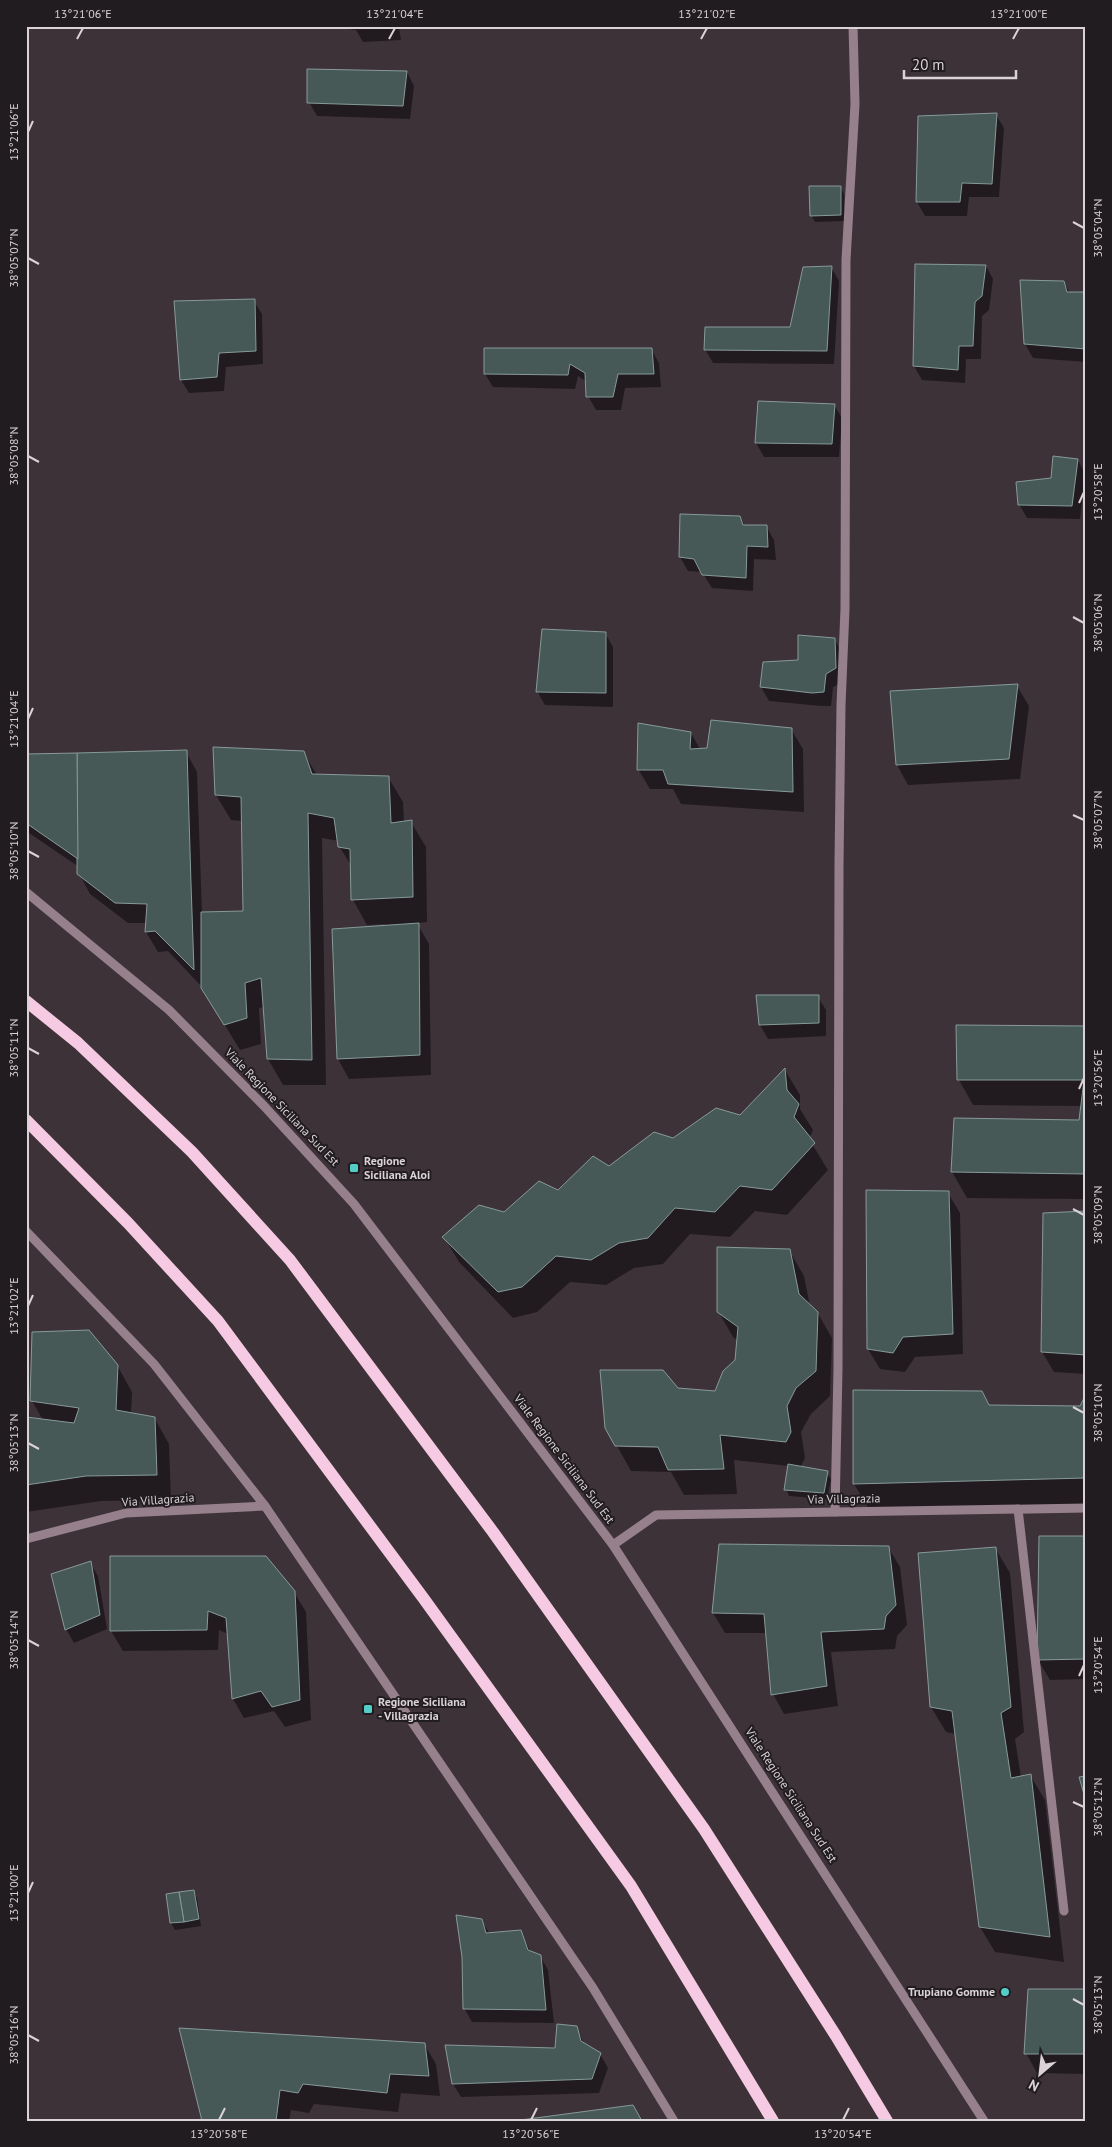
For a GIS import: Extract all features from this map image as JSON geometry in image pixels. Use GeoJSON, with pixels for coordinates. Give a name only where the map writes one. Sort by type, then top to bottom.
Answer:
{"type":"FeatureCollection","features":[{"type":"Feature","properties":{"kind":"main road"},"geometry":{"type":"LineString","coordinates":[[26,1001],[78,1043],[192,1152],[290,1260],[493,1532],[704,1829],[836,2036],[887,2121]]}},
{"type":"Feature","properties":{"kind":"main road"},"geometry":{"type":"LineString","coordinates":[[26,1120],[128,1223],[218,1321],[424,1598],[631,1886],[773,2121]]}},
{"type":"Feature","properties":{"kind":"street"},"geometry":{"type":"LineString","coordinates":[[836,1512],[841,705],[846,590],[846,260],[855,104],[854,26]]}},
{"type":"Feature","properties":{"kind":"street","name":"Viale Regione Siciliana Sud Est"},"geometry":{"type":"LineString","coordinates":[[26,892],[169,1010],[264,1106],[354,1204],[613,1545],[984,2121]]}},
{"type":"Feature","properties":{"kind":"street"},"geometry":{"type":"LineString","coordinates":[[26,1231],[154,1364],[264,1506],[593,1988],[674,2121]]}},
{"type":"Feature","properties":{"kind":"street","name":"Via Villagrazia"},"geometry":{"type":"LineString","coordinates":[[26,1539],[126,1513],[264,1506]]}},
{"type":"Feature","properties":{"kind":"street","name":"Via Villagrazia"},"geometry":{"type":"LineString","coordinates":[[613,1545],[656,1515],[1086,1508]]}},
{"type":"Feature","properties":{"kind":"street"},"geometry":{"type":"LineString","coordinates":[[1018,1509],[1064,1911]]}},
{"type":"Feature","properties":{"kind":"building"},"geometry":{"type":"Polygon","coordinates":[[[307,69],[407,71],[403,106],[307,103],[307,69]]]}},
{"type":"Feature","properties":{"kind":"building"},"geometry":{"type":"Polygon","coordinates":[[[997,113],[992,184],[962,183],[960,202],[916,202],[918,116],[997,113]]]}},
{"type":"Feature","properties":{"kind":"building"},"geometry":{"type":"Polygon","coordinates":[[[809,186],[841,186],[841,215],[810,216],[809,186]]]}},
{"type":"Feature","properties":{"kind":"building"},"geometry":{"type":"Polygon","coordinates":[[[915,264],[986,265],[982,296],[975,302],[973,346],[959,346],[958,370],[913,366],[915,264]]]}},
{"type":"Feature","properties":{"kind":"building"},"geometry":{"type":"Polygon","coordinates":[[[832,266],[827,351],[704,350],[705,327],[790,327],[803,267],[832,266]]]}},
{"type":"Feature","properties":{"kind":"building"},"geometry":{"type":"Polygon","coordinates":[[[1020,280],[1064,281],[1067,292],[1086,292],[1086,349],[1024,344],[1020,280]]]}},
{"type":"Feature","properties":{"kind":"building"},"geometry":{"type":"Polygon","coordinates":[[[255,299],[256,351],[219,353],[217,377],[180,380],[174,301],[255,299]]]}},
{"type":"Feature","properties":{"kind":"building"},"geometry":{"type":"Polygon","coordinates":[[[484,348],[652,348],[654,374],[618,374],[613,397],[586,397],[585,373],[570,364],[568,375],[484,374],[484,348]]]}},
{"type":"Feature","properties":{"kind":"building"},"geometry":{"type":"Polygon","coordinates":[[[758,401],[835,404],[832,444],[755,443],[758,401]]]}},
{"type":"Feature","properties":{"kind":"building"},"geometry":{"type":"Polygon","coordinates":[[[1053,456],[1078,459],[1072,506],[1018,505],[1016,482],[1051,478],[1053,456]]]}},
{"type":"Feature","properties":{"kind":"building"},"geometry":{"type":"Polygon","coordinates":[[[680,514],[740,516],[743,525],[767,525],[768,547],[747,546],[746,578],[702,575],[694,559],[679,557],[680,514]]]}},
{"type":"Feature","properties":{"kind":"building"},"geometry":{"type":"Polygon","coordinates":[[[542,629],[606,632],[606,693],[536,692],[542,629]]]}},
{"type":"Feature","properties":{"kind":"building"},"geometry":{"type":"Polygon","coordinates":[[[798,635],[835,638],[836,668],[826,674],[824,692],[812,693],[760,687],[763,662],[798,660],[798,635]]]}},
{"type":"Feature","properties":{"kind":"building"},"geometry":{"type":"Polygon","coordinates":[[[1018,684],[1009,759],[896,765],[890,691],[1018,684]]]}},
{"type":"Feature","properties":{"kind":"building"},"geometry":{"type":"Polygon","coordinates":[[[711,720],[792,728],[793,792],[668,784],[663,770],[637,770],[638,723],[691,732],[690,749],[707,748],[711,720]]]}},
{"type":"Feature","properties":{"kind":"building"},"geometry":{"type":"Polygon","coordinates":[[[213,747],[304,751],[312,774],[389,776],[391,823],[412,820],[413,897],[351,900],[350,849],[338,847],[334,818],[308,813],[312,1060],[267,1059],[261,978],[245,983],[247,1018],[224,1025],[201,988],[201,912],[243,911],[241,797],[215,795],[213,747]]]}},
{"type":"Feature","properties":{"kind":"building"},"geometry":{"type":"Polygon","coordinates":[[[187,750],[194,970],[155,931],[145,932],[147,904],[115,903],[77,874],[77,753],[187,750]]]}},
{"type":"Feature","properties":{"kind":"building"},"geometry":{"type":"Polygon","coordinates":[[[77,753],[78,859],[26,823],[26,754],[77,753]]]}},
{"type":"Feature","properties":{"kind":"building"},"geometry":{"type":"Polygon","coordinates":[[[419,923],[420,1055],[337,1059],[332,929],[419,923]]]}},
{"type":"Feature","properties":{"kind":"building"},"geometry":{"type":"Polygon","coordinates":[[[756,995],[819,995],[819,1023],[759,1025],[756,995]]]}},
{"type":"Feature","properties":{"kind":"building"},"geometry":{"type":"Polygon","coordinates":[[[956,1025],[1086,1026],[1086,1174],[951,1172],[954,1118],[1079,1120],[1084,1080],[957,1080],[956,1025]]]}},
{"type":"Feature","properties":{"kind":"building"},"geometry":{"type":"Polygon","coordinates":[[[785,1068],[787,1090],[799,1104],[794,1117],[815,1143],[772,1190],[740,1186],[715,1212],[675,1208],[648,1238],[619,1243],[591,1260],[556,1256],[522,1287],[498,1292],[442,1237],[479,1205],[504,1212],[539,1181],[558,1190],[593,1156],[609,1166],[654,1132],[673,1138],[716,1108],[740,1115],[785,1068]]]}},
{"type":"Feature","properties":{"kind":"building"},"geometry":{"type":"Polygon","coordinates":[[[866,1190],[949,1191],[953,1334],[903,1337],[893,1353],[867,1349],[866,1190]]]}},
{"type":"Feature","properties":{"kind":"building"},"geometry":{"type":"Polygon","coordinates":[[[1086,1211],[1086,1355],[1041,1352],[1043,1213],[1086,1211]]]}},
{"type":"Feature","properties":{"kind":"building"},"geometry":{"type":"Polygon","coordinates":[[[717,1247],[790,1249],[799,1294],[818,1312],[816,1371],[796,1388],[787,1406],[791,1432],[786,1442],[720,1435],[724,1469],[668,1470],[658,1447],[615,1446],[605,1428],[600,1370],[663,1370],[678,1388],[715,1391],[723,1371],[735,1360],[738,1327],[717,1312],[717,1247]]]}},
{"type":"Feature","properties":{"kind":"building"},"geometry":{"type":"Polygon","coordinates":[[[89,1330],[118,1365],[116,1410],[155,1417],[157,1475],[86,1476],[26,1485],[26,1417],[74,1423],[79,1408],[30,1401],[32,1332],[89,1330]]]}},
{"type":"Feature","properties":{"kind":"building"},"geometry":{"type":"Polygon","coordinates":[[[853,1390],[982,1391],[989,1405],[1080,1406],[1086,1394],[1086,1478],[853,1484],[853,1390]]]}},
{"type":"Feature","properties":{"kind":"building"},"geometry":{"type":"Polygon","coordinates":[[[788,1464],[828,1471],[824,1493],[784,1490],[788,1464]]]}},
{"type":"Feature","properties":{"kind":"building"},"geometry":{"type":"Polygon","coordinates":[[[1039,1536],[1086,1536],[1086,1659],[1037,1660],[1039,1536]]]}},
{"type":"Feature","properties":{"kind":"building"},"geometry":{"type":"Polygon","coordinates":[[[719,1544],[889,1546],[896,1605],[886,1616],[884,1629],[821,1632],[827,1686],[771,1695],[764,1614],[712,1613],[719,1544]]]}},
{"type":"Feature","properties":{"kind":"building"},"geometry":{"type":"Polygon","coordinates":[[[996,1547],[1011,1707],[1001,1713],[1011,1778],[1031,1774],[1050,1937],[979,1927],[952,1711],[930,1707],[918,1553],[996,1547]]]}},
{"type":"Feature","properties":{"kind":"building"},"geometry":{"type":"Polygon","coordinates":[[[110,1556],[266,1556],[295,1591],[300,1700],[272,1707],[261,1691],[232,1699],[226,1618],[208,1611],[207,1630],[110,1631],[110,1556]]]}},
{"type":"Feature","properties":{"kind":"building"},"geometry":{"type":"Polygon","coordinates":[[[91,1561],[100,1615],[65,1630],[51,1574],[91,1561]]]}},
{"type":"Feature","properties":{"kind":"building"},"geometry":{"type":"Polygon","coordinates":[[[1086,1776],[1086,1801],[1079,1777],[1086,1776]]]}},
{"type":"Feature","properties":{"kind":"building"},"geometry":{"type":"Polygon","coordinates":[[[194,1890],[199,1919],[184,1922],[179,1892],[194,1890]]]}},
{"type":"Feature","properties":{"kind":"building"},"geometry":{"type":"Polygon","coordinates":[[[179,1892],[184,1922],[170,1923],[166,1894],[179,1892]]]}},
{"type":"Feature","properties":{"kind":"building"},"geometry":{"type":"Polygon","coordinates":[[[456,1915],[482,1919],[486,1933],[521,1930],[528,1950],[541,1955],[546,2010],[463,2009],[462,1957],[456,1915]]]}},
{"type":"Feature","properties":{"kind":"building"},"geometry":{"type":"Polygon","coordinates":[[[1028,1989],[1086,1989],[1086,2054],[1024,2054],[1028,1989]]]}},
{"type":"Feature","properties":{"kind":"building"},"geometry":{"type":"Polygon","coordinates":[[[557,2024],[577,2026],[581,2041],[601,2053],[592,2079],[452,2084],[445,2045],[555,2048],[557,2024]]]}},
{"type":"Feature","properties":{"kind":"building"},"geometry":{"type":"Polygon","coordinates":[[[179,2028],[425,2043],[429,2076],[390,2074],[387,2093],[303,2084],[298,2093],[280,2090],[276,2121],[202,2121],[179,2028]]]}},
{"type":"Feature","properties":{"kind":"building"},"geometry":{"type":"Polygon","coordinates":[[[633,2105],[642,2121],[513,2121],[633,2105]]]}},
{"type":"Feature","properties":{"kind":"place","name":"Regione Siciliana Aloi"},"geometry":{"type":"Point","coordinates":[354,1168]}},
{"type":"Feature","properties":{"kind":"place","name":"Regione Siciliana - Villagrazia"},"geometry":{"type":"Point","coordinates":[368,1709]}},
{"type":"Feature","properties":{"kind":"place","name":"Trupiano Gomme"},"geometry":{"type":"Point","coordinates":[1005,1992]}}]}
